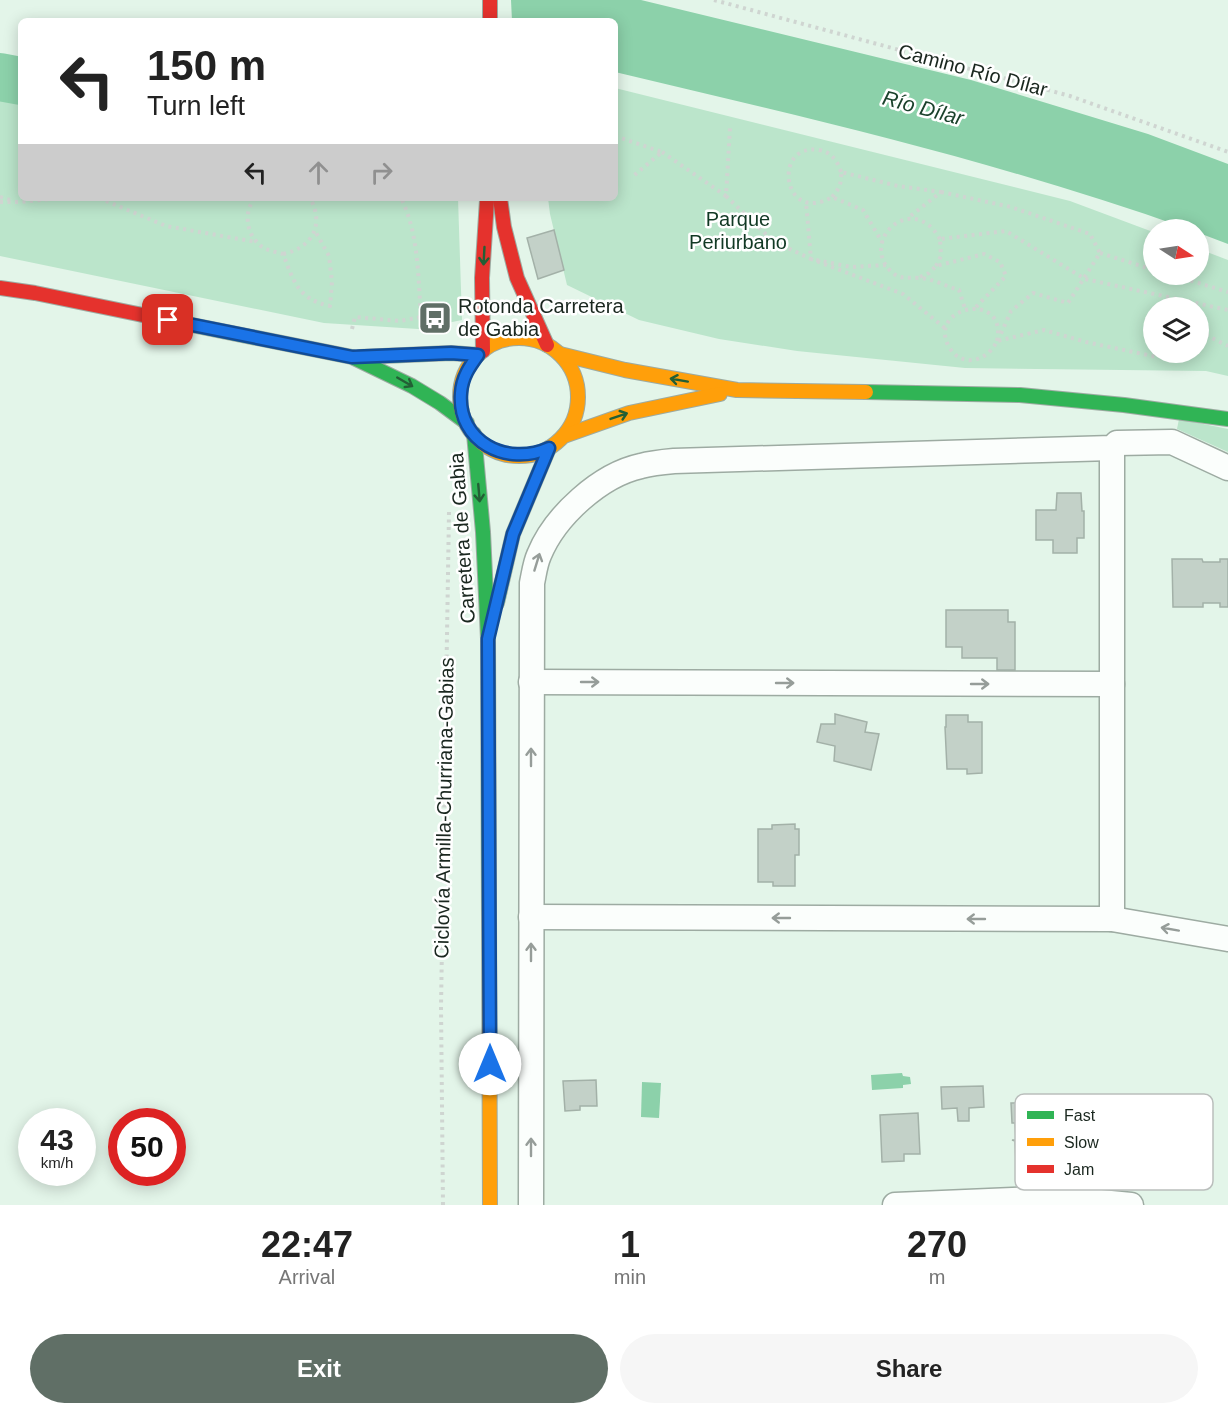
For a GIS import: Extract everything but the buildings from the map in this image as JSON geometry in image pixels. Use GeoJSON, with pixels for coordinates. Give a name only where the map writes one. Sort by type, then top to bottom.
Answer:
{"type":"FeatureCollection","features":[{"type":"Feature","properties":{"kind":"main road"},"geometry":{"type":"LineString","coordinates":[[490,0],[490,18]]}},
{"type":"Feature","properties":{"kind":"main road"},"geometry":{"type":"LineString","coordinates":[[481,353],[482,278],[487,201]]}},
{"type":"Feature","properties":{"kind":"main road"},"geometry":{"type":"LineString","coordinates":[[501,201],[504,227],[517,278],[547,345]]}},
{"type":"Feature","properties":{"kind":"main road"},"geometry":{"type":"LineString","coordinates":[[0,288],[35,292],[349,356],[395,376],[443,403],[489,447],[507,454],[528,455],[549,448],[564,435],[575,416],[578,397],[574,375],[560,354]]}},
{"type":"Feature","properties":{"kind":"main road"},"geometry":{"type":"LineString","coordinates":[[471,428],[461,402],[461,392],[468,369],[481,353],[503,340],[514,338],[527,338],[547,345],[560,354],[625,370],[737,390],[1020,395],[1228,419]]}},
{"type":"Feature","properties":{"kind":"main road"},"geometry":{"type":"LineString","coordinates":[[349,356],[481,353]]}},
{"type":"Feature","properties":{"kind":"main road"},"geometry":{"type":"LineString","coordinates":[[564,435],[629,413],[737,390]]}},
{"type":"Feature","properties":{"kind":"main road","name":"Carretera de Gabia"},"geometry":{"type":"LineString","coordinates":[[471,428],[483,532],[488,639],[490,1205]]}},
{"type":"Feature","properties":{"kind":"main road","name":"Carretera de Gabia"},"geometry":{"type":"LineString","coordinates":[[488,639],[513,534],[549,448]]}},
{"type":"Feature","properties":{"kind":"street"},"geometry":{"type":"LineString","coordinates":[[531,1205],[532,583],[538,555],[572,506],[596,487],[639,466],[674,461],[1112,448],[1117,443],[1172,442],[1228,468]]}},
{"type":"Feature","properties":{"kind":"street"},"geometry":{"type":"LineString","coordinates":[[1112,448],[1112,919]]}},
{"type":"Feature","properties":{"kind":"street"},"geometry":{"type":"LineString","coordinates":[[531,682],[1112,684]]}},
{"type":"Feature","properties":{"kind":"street"},"geometry":{"type":"LineString","coordinates":[[531,917],[1112,919],[1228,939]]}},
{"type":"Feature","properties":{"kind":"street"},"geometry":{"type":"LineString","coordinates":[[895,1205],[1059,1198],[1131,1205]]}},
{"type":"Feature","properties":{"kind":"path","name":"Camino Río Dílar"},"geometry":{"type":"LineString","coordinates":[[714,0],[1070,96],[1228,152]]}},
{"type":"Feature","properties":{"kind":"path"},"geometry":{"type":"LineString","coordinates":[[726,196],[730,128]]}},
{"type":"Feature","properties":{"kind":"path"},"geometry":{"type":"LineString","coordinates":[[618,137],[662,152],[726,196],[773,241],[811,259],[903,294],[946,329]]}},
{"type":"Feature","properties":{"kind":"path"},"geometry":{"type":"LineString","coordinates":[[809,150],[824,151],[838,163],[842,181],[832,197],[815,204],[797,198],[791,190],[788,172],[794,159],[801,153],[809,150]]}},
{"type":"Feature","properties":{"kind":"path"},"geometry":{"type":"LineString","coordinates":[[631,178],[662,152]]}},
{"type":"Feature","properties":{"kind":"path"},"geometry":{"type":"LineString","coordinates":[[841,172],[898,186],[941,192],[1011,207],[1089,234],[1100,254],[1143,267]]}},
{"type":"Feature","properties":{"kind":"path"},"geometry":{"type":"LineString","coordinates":[[907,219],[941,192]]}},
{"type":"Feature","properties":{"kind":"path"},"geometry":{"type":"LineString","coordinates":[[0,197],[21,202]]}},
{"type":"Feature","properties":{"kind":"path"},"geometry":{"type":"LineString","coordinates":[[832,197],[863,210],[882,242]]}},
{"type":"Feature","properties":{"kind":"path"},"geometry":{"type":"LineString","coordinates":[[0,202],[31,201]]}},
{"type":"Feature","properties":{"kind":"path"},"geometry":{"type":"LineString","coordinates":[[106,201],[166,226],[256,242],[266,249],[283,254],[295,252],[305,245],[315,231],[317,219],[312,201]]}},
{"type":"Feature","properties":{"kind":"path"},"geometry":{"type":"LineString","coordinates":[[254,201],[248,213],[248,225],[256,242]]}},
{"type":"Feature","properties":{"kind":"path"},"geometry":{"type":"LineString","coordinates":[[349,356],[355,317],[400,321],[421,317],[417,254],[402,201]]}},
{"type":"Feature","properties":{"kind":"path"},"geometry":{"type":"LineString","coordinates":[[806,202],[811,259]]}},
{"type":"Feature","properties":{"kind":"path"},"geometry":{"type":"LineString","coordinates":[[920,278],[936,266],[941,256],[940,239],[926,222],[916,219],[897,222],[888,228],[882,242],[881,252],[886,265],[902,278],[920,278],[959,290],[965,309]]}},
{"type":"Feature","properties":{"kind":"path"},"geometry":{"type":"LineString","coordinates":[[283,254],[295,286],[314,303],[330,306],[332,282],[329,256],[315,231]]}},
{"type":"Feature","properties":{"kind":"path"},"geometry":{"type":"LineString","coordinates":[[940,239],[1006,231],[1085,279],[1228,310]]}},
{"type":"Feature","properties":{"kind":"path"},"geometry":{"type":"LineString","coordinates":[[936,266],[984,254],[1000,262],[1006,276],[975,308]]}},
{"type":"Feature","properties":{"kind":"path"},"geometry":{"type":"LineString","coordinates":[[997,341],[997,326],[993,318],[986,312],[975,308],[957,312],[946,329],[949,347],[955,354],[969,360],[987,356],[993,350],[1011,311],[1033,293],[1068,303],[1100,254]]}},
{"type":"Feature","properties":{"kind":"path"},"geometry":{"type":"LineString","coordinates":[[811,259],[851,267],[886,265]]}},
{"type":"Feature","properties":{"kind":"path"},"geometry":{"type":"LineString","coordinates":[[1205,285],[1228,292]]}},
{"type":"Feature","properties":{"kind":"path"},"geometry":{"type":"LineString","coordinates":[[997,341],[1044,330],[1143,354]]}},
{"type":"Feature","properties":{"kind":"path"},"geometry":{"type":"LineString","coordinates":[[1209,336],[1228,346]]}},
{"type":"Feature","properties":{"kind":"path","name":"Ciclovía Armilla-Churriana-Gabias"},"geometry":{"type":"LineString","coordinates":[[443,1205],[441,1007],[449,506]]}},
{"type":"Feature","properties":{"kind":"green space","name":"Parque Periurbano"},"geometry":{"type":"Polygon","coordinates":[[[618,89],[1070,201],[1143,228],[1143,285],[1209,285],[1209,253],[1228,260],[1228,376],[1206,371],[965,368],[797,351],[719,339],[639,320],[567,285],[548,201],[618,201],[618,89]]]}},
{"type":"Feature","properties":{"kind":"green space"},"geometry":{"type":"Polygon","coordinates":[[[18,90],[18,201],[458,201],[462,320],[418,329],[324,323],[0,256],[0,92],[18,90]]]}},
{"type":"Feature","properties":{"kind":"green space"},"geometry":{"type":"Polygon","coordinates":[[[1179,419],[1228,429],[1228,452],[1177,429],[1179,419]]]}},
{"type":"Feature","properties":{"kind":"water"},"geometry":{"type":"Polygon","coordinates":[[[511,0],[641,0],[971,80],[1148,134],[1228,164],[1228,244],[1209,237],[1209,219],[1159,219],[975,162],[832,124],[618,73],[618,18],[512,18],[511,0]]]}},
{"type":"Feature","properties":{"kind":"water"},"geometry":{"type":"Polygon","coordinates":[[[902,1073],[903,1076],[910,1077],[911,1084],[903,1085],[903,1088],[872,1090],[871,1075],[902,1073]]]}},
{"type":"Feature","properties":{"kind":"water"},"geometry":{"type":"Polygon","coordinates":[[[642,1082],[661,1083],[659,1118],[641,1117],[642,1082]]]}},
{"type":"Feature","properties":{"kind":"waterway","name":"Río Dílar"},"geometry":{"type":"LineString","coordinates":[[0,77],[18,80]]}},
{"type":"Feature","properties":{"kind":"traffic: fast"},"geometry":{"type":"LineString","coordinates":[[177,322],[352,357],[412,386],[467,423]]}},
{"type":"Feature","properties":{"kind":"traffic: fast"},"geometry":{"type":"LineString","coordinates":[[360,357],[451,353],[478,355]]}},
{"type":"Feature","properties":{"kind":"traffic: fast"},"geometry":{"type":"LineString","coordinates":[[866,392],[1020,395],[1124,405],[1228,419]]}},
{"type":"Feature","properties":{"kind":"traffic: fast"},"geometry":{"type":"LineString","coordinates":[[474,434],[483,532],[488,639],[489,916]]}},
{"type":"Feature","properties":{"kind":"traffic: fast"},"geometry":{"type":"LineString","coordinates":[[497,603],[513,534],[549,448]]}},
{"type":"Feature","properties":{"kind":"traffic: slow"},"geometry":{"type":"LineString","coordinates":[[519,338],[552,348],[568,364],[578,397],[568,430],[552,446],[519,456],[486,446],[470,430],[460,397],[470,364],[486,348],[519,338]]}},
{"type":"Feature","properties":{"kind":"traffic: slow"},"geometry":{"type":"LineString","coordinates":[[560,354],[625,370],[737,390],[866,392]]}},
{"type":"Feature","properties":{"kind":"traffic: slow"},"geometry":{"type":"LineString","coordinates":[[564,436],[629,413],[720,394]]}},
{"type":"Feature","properties":{"kind":"traffic: slow"},"geometry":{"type":"LineString","coordinates":[[489,916],[490,1205]]}},
{"type":"Feature","properties":{"kind":"traffic: jam"},"geometry":{"type":"LineString","coordinates":[[490,0],[490,18]]}},
{"type":"Feature","properties":{"kind":"traffic: jam"},"geometry":{"type":"LineString","coordinates":[[483,351],[482,278],[487,201]]}},
{"type":"Feature","properties":{"kind":"traffic: jam"},"geometry":{"type":"LineString","coordinates":[[500,201],[504,227],[517,278],[547,345]]}},
{"type":"Feature","properties":{"kind":"traffic: jam"},"geometry":{"type":"LineString","coordinates":[[0,288],[177,322]]}},
{"type":"Feature","properties":{"kind":"place","name":"Rotonda Carretera de Gabia"},"geometry":{"type":"Point","coordinates":[435,318]}},
{"type":"Feature","properties":{"kind":"route"},"geometry":{"type":"LineString","coordinates":[[168,320],[352,357],[451,353],[478,355],[468,369],[461,392],[463,412],[474,434],[489,447],[507,454],[528,455],[549,448],[513,534],[488,639],[490,1064]]}}]}
